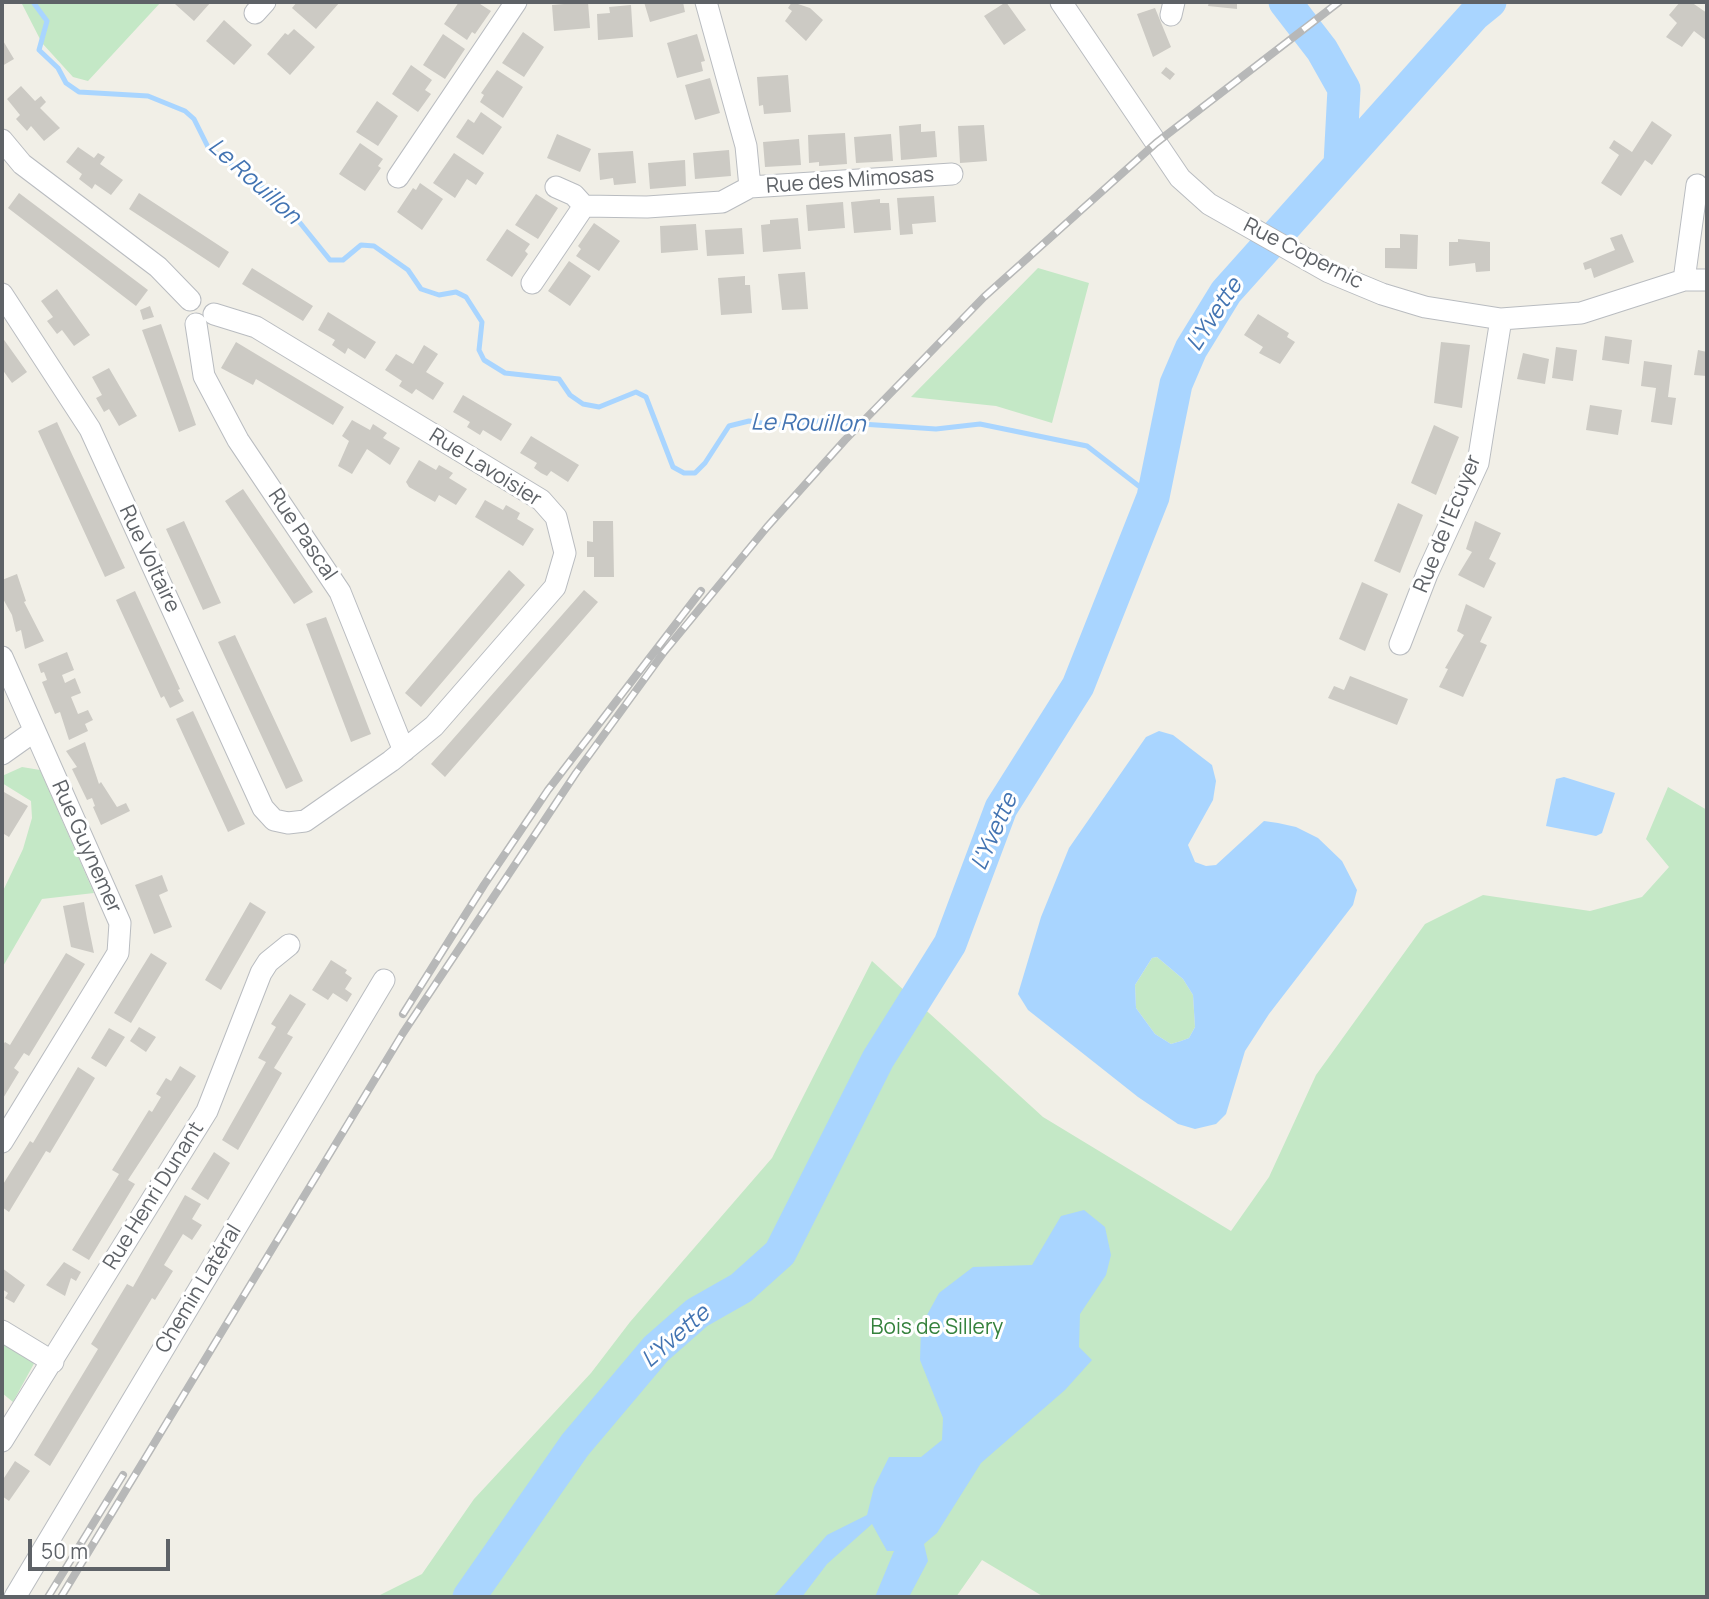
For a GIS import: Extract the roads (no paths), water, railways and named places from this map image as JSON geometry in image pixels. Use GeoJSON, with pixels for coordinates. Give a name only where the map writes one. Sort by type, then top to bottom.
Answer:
{"type":"FeatureCollection","features":[{"type":"Feature","properties":{"kind":"street"},"geometry":{"type":"LineString","coordinates":[[398,177],[516,2]]}},
{"type":"Feature","properties":{"kind":"street"},"geometry":{"type":"LineString","coordinates":[[706,2],[746,146],[750,187]]}},
{"type":"Feature","properties":{"kind":"street","name":"Rue Copernic"},"geometry":{"type":"LineString","coordinates":[[1061,2],[1180,178],[1195,193],[1297,255],[1382,294],[1425,307],[1502,319],[1581,313],[1684,279],[1707,280]]}},
{"type":"Feature","properties":{"kind":"street"},"geometry":{"type":"LineString","coordinates":[[2,140],[22,164],[158,267],[190,300],[186,313],[205,319]]}},
{"type":"Feature","properties":{"kind":"street","name":"Rue des Mimosas"},"geometry":{"type":"LineString","coordinates":[[584,206],[647,207],[722,202],[750,187],[951,174]]}},
{"type":"Feature","properties":{"kind":"street"},"geometry":{"type":"LineString","coordinates":[[1684,279],[1697,185]]}},
{"type":"Feature","properties":{"kind":"street"},"geometry":{"type":"LineString","coordinates":[[532,283],[584,206],[574,195],[556,187]]}},
{"type":"Feature","properties":{"kind":"street","name":"Rue Voltaire"},"geometry":{"type":"LineString","coordinates":[[2,294],[90,429],[263,808],[274,820],[288,823]]}},
{"type":"Feature","properties":{"kind":"street","name":"Rue Lavoisier"},"geometry":{"type":"LineString","coordinates":[[205,319],[256,327],[541,500],[556,517],[565,553],[555,587],[435,726],[305,821],[288,823]]}},
{"type":"Feature","properties":{"kind":"street","name":"Rue Pascal"},"geometry":{"type":"LineString","coordinates":[[205,319],[204,376],[238,440],[340,592],[404,751]]}},
{"type":"Feature","properties":{"kind":"street","name":"Rue de l'Ecuyer"},"geometry":{"type":"LineString","coordinates":[[1400,644],[1427,574],[1478,463],[1502,319]]}},
{"type":"Feature","properties":{"kind":"street","name":"Rue Guynemer"},"geometry":{"type":"LineString","coordinates":[[2,657],[120,923],[118,953],[2,1142]]}},
{"type":"Feature","properties":{"kind":"street"},"geometry":{"type":"LineString","coordinates":[[2,754],[33,732]]}},
{"type":"Feature","properties":{"kind":"street","name":"Rue Henri Dunant"},"geometry":{"type":"LineString","coordinates":[[2,1441],[207,1111],[261,973],[268,962],[289,946]]}},
{"type":"Feature","properties":{"kind":"street","name":"Chemin Latéral"},"geometry":{"type":"LineString","coordinates":[[15,1597],[384,980]]}},
{"type":"Feature","properties":{"kind":"street"},"geometry":{"type":"LineString","coordinates":[[2,1331],[52,1362]]}},
{"type":"Feature","properties":{"kind":"water"},"geometry":{"type":"Polygon","coordinates":[[[1159,731],[1173,735],[1212,765],[1216,781],[1213,800],[1188,845],[1195,862],[1206,866],[1216,865],[1264,821],[1278,823],[1296,827],[1318,838],[1342,861],[1357,890],[1353,905],[1269,1014],[1245,1051],[1226,1114],[1216,1124],[1195,1129],[1178,1124],[1138,1097],[1028,1010],[1018,994],[1041,917],[1069,848],[1146,737],[1159,731]],[[1157,957],[1152,958],[1135,985],[1136,1008],[1155,1034],[1171,1044],[1189,1038],[1195,1027],[1193,995],[1183,979],[1157,957]]]}},
{"type":"Feature","properties":{"kind":"water"},"geometry":{"type":"Polygon","coordinates":[[[1564,777],[1615,793],[1602,833],[1596,836],[1546,826],[1556,779],[1564,777]]]}},
{"type":"Feature","properties":{"kind":"water"},"geometry":{"type":"Polygon","coordinates":[[[1084,1210],[1105,1227],[1111,1255],[1106,1275],[1080,1314],[1079,1347],[1092,1360],[1065,1390],[981,1463],[937,1533],[924,1544],[928,1561],[909,1597],[875,1597],[894,1551],[887,1551],[872,1524],[827,1564],[802,1597],[773,1597],[827,1535],[867,1515],[874,1487],[889,1457],[921,1457],[942,1440],[943,1418],[920,1360],[921,1326],[939,1293],[973,1267],[1032,1265],[1061,1216],[1084,1210]]]}},
{"type":"Feature","properties":{"kind":"waterway","name":"Le Rouillon"},"geometry":{"type":"LineString","coordinates":[[33,2],[47,21],[39,50],[58,68],[66,83],[79,92],[148,96],[185,111],[194,119],[208,147],[284,203],[330,260],[343,260],[361,245],[374,246],[408,270],[421,289],[439,295],[456,292],[466,297],[482,322],[479,350],[484,360],[505,373],[559,379],[570,395],[583,404],[599,407],[636,392],[646,397],[673,467],[684,473],[695,473],[705,463],[729,426],[749,421],[774,425],[817,421],[936,429],[980,424],[1087,446],[1153,497]]}},
{"type":"Feature","properties":{"kind":"waterway"},"geometry":{"type":"LineString","coordinates":[[1285,2],[1322,50],[1344,89],[1340,164]]}},
{"type":"Feature","properties":{"kind":"waterway","name":"L'Yvette"},"geometry":{"type":"LineString","coordinates":[[469,1597],[575,1445],[656,1349],[697,1313],[741,1288],[780,1253],[878,1059],[950,944],[1001,808],[1078,686],[1153,497],[1176,384],[1191,349],[1226,292],[1474,15],[1490,2]]}},
{"type":"Feature","properties":{"kind":"railway"},"geometry":{"type":"LineString","coordinates":[[61,1597],[403,1033],[576,773],[664,652],[767,527],[845,440],[984,297],[1156,143],[1339,2]]}},
{"type":"Feature","properties":{"kind":"railway"},"geometry":{"type":"LineString","coordinates":[[403,1014],[484,885],[548,790],[701,591]]}},
{"type":"Feature","properties":{"kind":"railway"},"geometry":{"type":"LineString","coordinates":[[48,1597],[123,1475]]}},
{"type":"Feature","properties":{"kind":"park label","name":"Bois de Sillery"},"geometry":{"type":"Point","coordinates":[937,1328]}}]}
